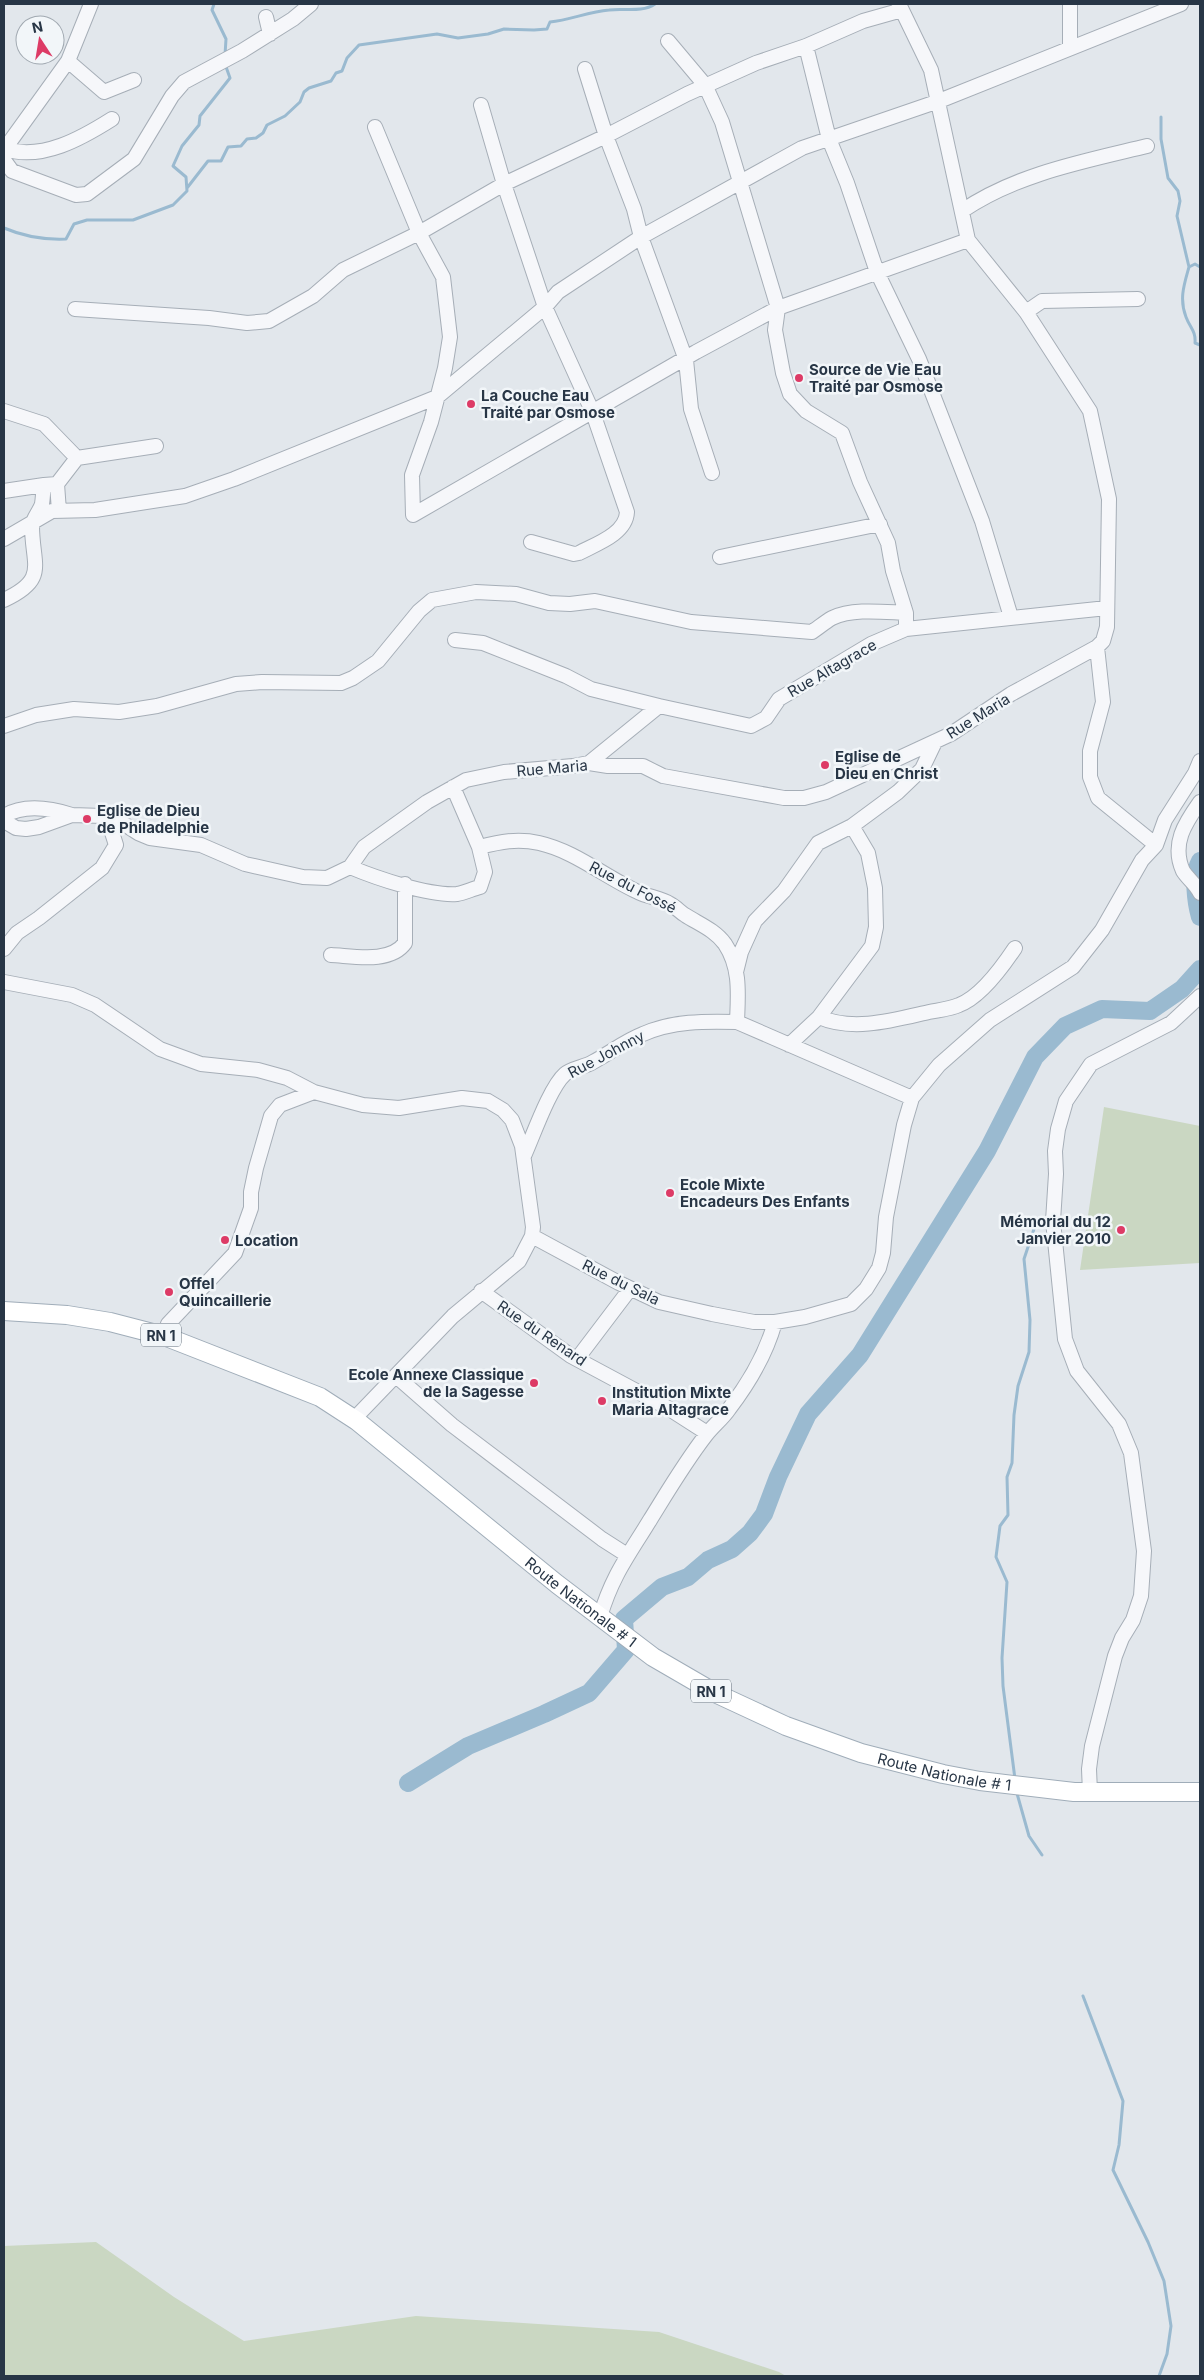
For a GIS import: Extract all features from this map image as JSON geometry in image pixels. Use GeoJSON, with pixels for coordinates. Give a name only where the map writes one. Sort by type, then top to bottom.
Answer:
{"type":"FeatureCollection","features":[{"type":"Feature","properties":{"kind":"main road","name":"Route Nationale # 1"},"geometry":{"type":"LineString","coordinates":[[4,1310],[67,1315],[110,1322],[164,1336],[311,1393],[354,1419],[600,1617],[653,1656],[715,1693],[802,1732],[861,1753],[943,1774],[1015,1786],[1090,1792],[1200,1792]]}},
{"type":"Feature","properties":{"kind":"street"},"geometry":{"type":"LineString","coordinates":[[4,153],[68,61],[91,4]]}},
{"type":"Feature","properties":{"kind":"street"},"geometry":{"type":"LineString","coordinates":[[4,153],[12,171],[76,195],[87,194],[134,159],[172,96],[184,82],[270,34],[312,4]]}},
{"type":"Feature","properties":{"kind":"street"},"geometry":{"type":"LineString","coordinates":[[1070,4],[1070,48]]}},
{"type":"Feature","properties":{"kind":"street"},"geometry":{"type":"LineString","coordinates":[[4,539],[52,511],[96,510],[185,496],[234,479],[437,397],[545,307],[558,292],[641,237],[739,181],[802,148],[939,101],[1180,4]]}},
{"type":"Feature","properties":{"kind":"street"},"geometry":{"type":"LineString","coordinates":[[75,309],[247,322],[269,321],[313,296],[343,270],[419,233],[504,184],[606,136],[705,85],[900,7],[931,70],[968,240],[1026,312],[1090,411],[1109,499],[1107,627],[1103,641],[1097,647],[1103,702],[1090,751],[1090,777],[1098,798],[1156,845]]}},
{"type":"Feature","properties":{"kind":"street"},"geometry":{"type":"LineString","coordinates":[[266,16],[270,34]]}},
{"type":"Feature","properties":{"kind":"street"},"geometry":{"type":"LineString","coordinates":[[668,41],[705,85],[722,122],[778,308],[775,330],[783,373],[790,394],[806,411],[842,433],[860,482],[888,543],[906,613],[906,628]]}},
{"type":"Feature","properties":{"kind":"street"},"geometry":{"type":"LineString","coordinates":[[806,46],[829,139],[847,183],[877,272],[918,359],[982,520],[1011,617]]}},
{"type":"Feature","properties":{"kind":"street"},"geometry":{"type":"LineString","coordinates":[[68,61],[104,92],[134,80]]}},
{"type":"Feature","properties":{"kind":"street"},"geometry":{"type":"LineString","coordinates":[[584,68],[606,136],[627,189],[641,237],[686,360],[690,409],[712,473]]}},
{"type":"Feature","properties":{"kind":"street"},"geometry":{"type":"LineString","coordinates":[[481,105],[504,184],[545,307],[593,413],[627,512],[626,520],[619,530],[579,553],[574,554],[531,542]]}},
{"type":"Feature","properties":{"kind":"street"},"geometry":{"type":"LineString","coordinates":[[4,153],[18,153],[59,146],[85,136],[112,119]]}},
{"type":"Feature","properties":{"kind":"street"},"geometry":{"type":"LineString","coordinates":[[375,127],[419,233],[443,277],[450,337],[445,368],[431,422],[412,475],[413,515],[778,308],[968,240]]}},
{"type":"Feature","properties":{"kind":"street"},"geometry":{"type":"LineString","coordinates":[[962,211],[986,195],[1044,174],[1147,146]]}},
{"type":"Feature","properties":{"kind":"street"},"geometry":{"type":"LineString","coordinates":[[1026,312],[1042,301],[1138,299]]}},
{"type":"Feature","properties":{"kind":"street"},"geometry":{"type":"LineString","coordinates":[[4,410],[44,424],[77,458]]}},
{"type":"Feature","properties":{"kind":"street"},"geometry":{"type":"LineString","coordinates":[[4,600],[22,592],[32,579],[36,560],[32,523],[50,484],[77,458],[156,446]]}},
{"type":"Feature","properties":{"kind":"street"},"geometry":{"type":"LineString","coordinates":[[50,484],[59,511]]}},
{"type":"Feature","properties":{"kind":"street"},"geometry":{"type":"LineString","coordinates":[[4,491],[50,484]]}},
{"type":"Feature","properties":{"kind":"street"},"geometry":{"type":"LineString","coordinates":[[720,557],[880,524]]}},
{"type":"Feature","properties":{"kind":"street"},"geometry":{"type":"LineString","coordinates":[[4,726],[36,715],[74,709],[119,712],[157,706],[236,684],[262,682],[341,682],[353,678],[378,661],[419,611],[432,600],[476,592],[516,594],[549,603],[570,604],[595,601],[690,622],[812,632],[832,618],[845,614],[876,611],[906,613]]}},
{"type":"Feature","properties":{"kind":"street","name":"Rue Altagrace"},"geometry":{"type":"LineString","coordinates":[[455,640],[482,642],[566,676],[591,689],[751,726],[766,718],[780,699],[871,644],[906,628],[1107,608]]}},
{"type":"Feature","properties":{"kind":"street","name":"Rue Maria"},"geometry":{"type":"LineString","coordinates":[[4,821],[16,828],[26,829],[39,827],[72,815],[102,816],[108,820],[118,820],[138,833],[150,838],[201,845],[245,864],[303,877],[327,878],[350,867],[364,847],[426,802],[466,780],[504,772],[589,763],[608,766],[643,766],[663,776],[792,799],[826,792],[935,742],[1011,694],[1097,647]]}},
{"type":"Feature","properties":{"kind":"street"},"geometry":{"type":"LineString","coordinates":[[589,763],[658,706]]}},
{"type":"Feature","properties":{"kind":"street"},"geometry":{"type":"LineString","coordinates":[[736,973],[741,952],[755,921],[786,889],[818,843],[852,826],[898,792],[922,769],[935,742]]}},
{"type":"Feature","properties":{"kind":"street"},"geometry":{"type":"LineString","coordinates":[[737,1022],[912,1098],[938,1065],[990,1020],[1074,967],[1102,930],[1142,860],[1156,845],[1165,820],[1195,773],[1200,761]]}},
{"type":"Feature","properties":{"kind":"street"},"geometry":{"type":"LineString","coordinates":[[350,867],[371,876],[438,893],[458,894],[480,887],[484,872],[479,847],[453,787]]}},
{"type":"Feature","properties":{"kind":"street"},"geometry":{"type":"LineString","coordinates":[[1200,802],[1180,834],[1178,849],[1184,872],[1197,885],[1200,893]]}},
{"type":"Feature","properties":{"kind":"street"},"geometry":{"type":"LineString","coordinates":[[4,816],[13,810],[39,808],[56,810],[72,815]]}},
{"type":"Feature","properties":{"kind":"street"},"geometry":{"type":"LineString","coordinates":[[4,948],[17,933],[102,868],[116,845],[108,820]]}},
{"type":"Feature","properties":{"kind":"street"},"geometry":{"type":"LineString","coordinates":[[789,1045],[819,1017],[872,946],[876,927],[875,888],[868,853],[852,826]]}},
{"type":"Feature","properties":{"kind":"street","name":"Rue du Fossé"},"geometry":{"type":"LineString","coordinates":[[479,847],[511,839],[540,843],[562,851],[605,872],[638,892],[669,903],[685,915],[710,929],[724,944],[736,973],[738,981],[737,1022]]}},
{"type":"Feature","properties":{"kind":"street"},"geometry":{"type":"LineString","coordinates":[[331,955],[378,956],[393,954],[401,949],[405,944],[405,884]]}},
{"type":"Feature","properties":{"kind":"street"},"geometry":{"type":"LineString","coordinates":[[819,1017],[830,1022],[845,1024],[880,1023],[960,1005],[988,983],[1015,948]]}},
{"type":"Feature","properties":{"kind":"street"},"geometry":{"type":"LineString","coordinates":[[4,982],[80,998],[95,1005],[160,1049],[201,1064],[258,1070],[287,1078],[314,1092],[364,1104],[399,1108],[462,1098],[488,1101],[503,1110],[512,1120],[524,1156],[533,1227],[532,1236],[519,1261],[453,1316],[354,1419]]}},
{"type":"Feature","properties":{"kind":"street"},"geometry":{"type":"LineString","coordinates":[[1090,1792],[1089,1769],[1092,1746],[1115,1656],[1122,1638],[1133,1620],[1141,1596],[1144,1550],[1132,1453],[1119,1424],[1077,1371],[1065,1339],[1052,1221],[1058,1129],[1066,1101],[1090,1064],[1171,1023],[1200,996]]}},
{"type":"Feature","properties":{"kind":"street","name":"Rue Johnny"},"geometry":{"type":"LineString","coordinates":[[524,1156],[557,1084],[566,1074],[593,1062],[644,1033],[681,1023],[737,1022]]}},
{"type":"Feature","properties":{"kind":"street"},"geometry":{"type":"LineString","coordinates":[[164,1336],[168,1324],[235,1253],[251,1208],[251,1192],[256,1168],[272,1116],[280,1105],[314,1092]]}},
{"type":"Feature","properties":{"kind":"street","name":"Rue du Sala"},"geometry":{"type":"LineString","coordinates":[[532,1236],[630,1289],[659,1302],[754,1322],[775,1322],[805,1317],[851,1304],[866,1289],[879,1268],[902,1134],[912,1098]]}},
{"type":"Feature","properties":{"kind":"street"},"geometry":{"type":"LineString","coordinates":[[577,1358],[630,1289]]}},
{"type":"Feature","properties":{"kind":"street","name":"Rue du Renard"},"geometry":{"type":"LineString","coordinates":[[481,1291],[577,1358],[668,1408],[707,1433]]}},
{"type":"Feature","properties":{"kind":"street"},"geometry":{"type":"LineString","coordinates":[[600,1617],[613,1578],[626,1555],[707,1433],[729,1410],[769,1345],[775,1322]]}},
{"type":"Feature","properties":{"kind":"street"},"geometry":{"type":"LineString","coordinates":[[396,1376],[452,1425],[602,1539],[626,1555]]}},
{"type":"Feature","properties":{"kind":"green space"},"geometry":{"type":"Polygon","coordinates":[[[1104,1107],[1200,1126],[1200,1263],[1080,1270],[1104,1107]]]}},
{"type":"Feature","properties":{"kind":"green space"},"geometry":{"type":"Polygon","coordinates":[[[96,2242],[174,2297],[244,2341],[416,2316],[659,2332],[786,2376],[4,2376],[4,2246],[96,2242]]]}},
{"type":"Feature","properties":{"kind":"waterway"},"geometry":{"type":"LineString","coordinates":[[214,4],[212,10],[226,39],[225,55]]}},
{"type":"Feature","properties":{"kind":"waterway"},"geometry":{"type":"LineString","coordinates":[[187,188],[208,161],[221,161],[228,147],[241,146],[247,139],[256,138],[263,133],[267,125],[285,116],[300,102],[304,92],[309,88],[331,81],[336,73],[342,71],[347,58],[359,45],[437,34],[458,38],[488,34],[504,29],[547,29],[550,22],[601,11],[633,10],[650,7],[655,4]]}},
{"type":"Feature","properties":{"kind":"waterway"},"geometry":{"type":"LineString","coordinates":[[4,228],[34,237],[66,239],[74,224],[87,220],[133,220],[173,205],[187,191],[186,177],[173,166],[182,146],[199,125],[200,116],[230,78],[225,64]]}},
{"type":"Feature","properties":{"kind":"waterway"},"geometry":{"type":"LineString","coordinates":[[1161,117],[1161,139],[1168,178],[1178,191],[1180,201],[1177,216],[1189,267]]}},
{"type":"Feature","properties":{"kind":"waterway"},"geometry":{"type":"LineString","coordinates":[[1200,267],[1195,264],[1189,267],[1183,298],[1184,310],[1194,332],[1195,343],[1200,345]]}},
{"type":"Feature","properties":{"kind":"waterway"},"geometry":{"type":"LineString","coordinates":[[1200,861],[1195,881],[1200,917]]}},
{"type":"Feature","properties":{"kind":"waterway"},"geometry":{"type":"LineString","coordinates":[[408,1783],[468,1746],[589,1693],[626,1650],[624,1619],[662,1587],[688,1577],[708,1560],[732,1549],[750,1533],[764,1514],[778,1477],[808,1414],[860,1355],[987,1151],[1035,1057],[1065,1026],[1102,1009],[1150,1011],[1182,989],[1200,969]]}},
{"type":"Feature","properties":{"kind":"waterway"},"geometry":{"type":"LineString","coordinates":[[1015,1779],[1003,1686],[1002,1658],[1007,1582],[996,1557],[1000,1526],[1008,1515],[1007,1477],[1012,1463],[1014,1415],[1018,1386],[1029,1352],[1030,1320],[1024,1259],[1035,1226]]}},
{"type":"Feature","properties":{"kind":"waterway"},"geometry":{"type":"LineString","coordinates":[[1016,1790],[1029,1836],[1042,1855]]}},
{"type":"Feature","properties":{"kind":"waterway"},"geometry":{"type":"LineString","coordinates":[[1083,1996],[1123,2101],[1119,2145],[1113,2170],[1148,2242],[1164,2281],[1171,2326],[1167,2354],[1159,2376]]}},
{"type":"Feature","properties":{"kind":"place","name":"Source de Vie Eau Traité par Osmose"},"geometry":{"type":"Point","coordinates":[799,378]}},
{"type":"Feature","properties":{"kind":"place","name":"La Couche Eau Traité par Osmose"},"geometry":{"type":"Point","coordinates":[471,404]}},
{"type":"Feature","properties":{"kind":"place","name":"Eglise de Dieu en Christ"},"geometry":{"type":"Point","coordinates":[825,765]}},
{"type":"Feature","properties":{"kind":"place","name":"Eglise de Dieu de Philadelphie"},"geometry":{"type":"Point","coordinates":[87,819]}},
{"type":"Feature","properties":{"kind":"place","name":"Ecole Mixte Encadeurs Des Enfants"},"geometry":{"type":"Point","coordinates":[670,1193]}},
{"type":"Feature","properties":{"kind":"place","name":"Mémorial du 12 Janvier 2010"},"geometry":{"type":"Point","coordinates":[1121,1230]}},
{"type":"Feature","properties":{"kind":"place","name":"Location"},"geometry":{"type":"Point","coordinates":[225,1240]}},
{"type":"Feature","properties":{"kind":"place","name":"Offel Quincaillerie"},"geometry":{"type":"Point","coordinates":[169,1292]}},
{"type":"Feature","properties":{"kind":"place","name":"Ecole Annexe Classique de la Sagesse"},"geometry":{"type":"Point","coordinates":[534,1383]}},
{"type":"Feature","properties":{"kind":"place","name":"Institution Mixte Maria Altagrace"},"geometry":{"type":"Point","coordinates":[602,1401]}}]}
